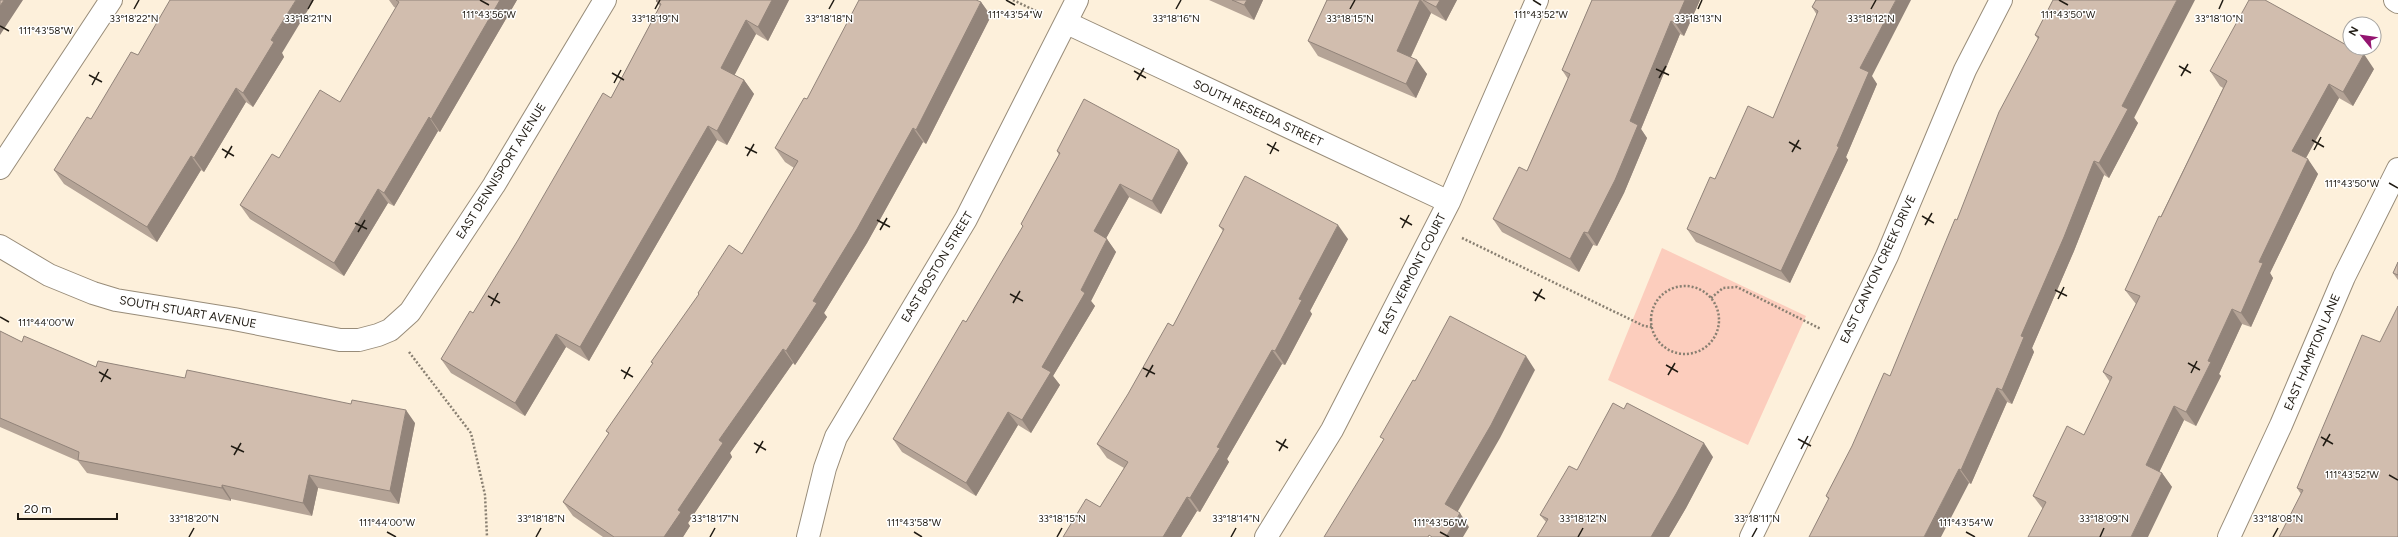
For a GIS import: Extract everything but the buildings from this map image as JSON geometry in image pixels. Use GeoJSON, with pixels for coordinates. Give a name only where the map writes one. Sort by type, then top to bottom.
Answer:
{"type":"FeatureCollection","features":[{"type":"Feature","properties":{"kind":"street"},"geometry":{"type":"LineString","coordinates":[[0,168],[111,0]]}},
{"type":"Feature","properties":{"kind":"street","name":"EAST DENNISPORT AVENUE"},"geometry":{"type":"LineString","coordinates":[[384,332],[401,322],[422,294],[494,185],[605,0]]}},
{"type":"Feature","properties":{"kind":"street","name":"EAST BOSTON STREET"},"geometry":{"type":"LineString","coordinates":[[808,537],[824,468],[836,437],[966,220],[1067,23],[1077,0]]}},
{"type":"Feature","properties":{"kind":"street","name":"EAST VERMONT COURT"},"geometry":{"type":"LineString","coordinates":[[1266,537],[1332,430],[1449,202],[1537,0]]}},
{"type":"Feature","properties":{"kind":"street","name":"EAST CANYON CREEK DRIVE"},"geometry":{"type":"LineString","coordinates":[[1751,537],[1887,256],[1966,70],[2001,0]]}},
{"type":"Feature","properties":{"kind":"street","name":"SOUTH RESEEDA STREET"},"geometry":{"type":"LineString","coordinates":[[1067,23],[1449,202]]}},
{"type":"Feature","properties":{"kind":"street","name":"EAST HAMPTON LANE"},"geometry":{"type":"LineString","coordinates":[[2229,537],[2281,425],[2344,277],[2398,169]]}},
{"type":"Feature","properties":{"kind":"street","name":"SOUTH STUART AVENUE"},"geometry":{"type":"LineString","coordinates":[[0,246],[56,278],[116,300],[234,319],[340,340],[359,340],[384,332]]}},
{"type":"Feature","properties":{"kind":"path"},"geometry":{"type":"LineString","coordinates":[[1456,235],[1637,323],[1652,328]]}},
{"type":"Feature","properties":{"kind":"path"},"geometry":{"type":"LineString","coordinates":[[1680,286],[1691,286],[1702,290],[1711,298],[1719,319],[1717,330],[1711,341],[1703,348],[1692,353],[1671,351],[1656,338],[1652,328],[1654,307],[1660,297],[1669,290],[1680,286]]}},
{"type":"Feature","properties":{"kind":"path"},"geometry":{"type":"LineString","coordinates":[[1711,298],[1723,288],[1737,287],[1819,328]]}},
{"type":"Feature","properties":{"kind":"path"},"geometry":{"type":"LineString","coordinates":[[409,352],[471,433],[485,494],[487,537]]}},
{"type":"Feature","properties":{"kind":"shaded area"},"geometry":{"type":"Polygon","coordinates":[[[1662,248],[1806,316],[1748,445],[1608,380],[1662,248]]]}}]}
